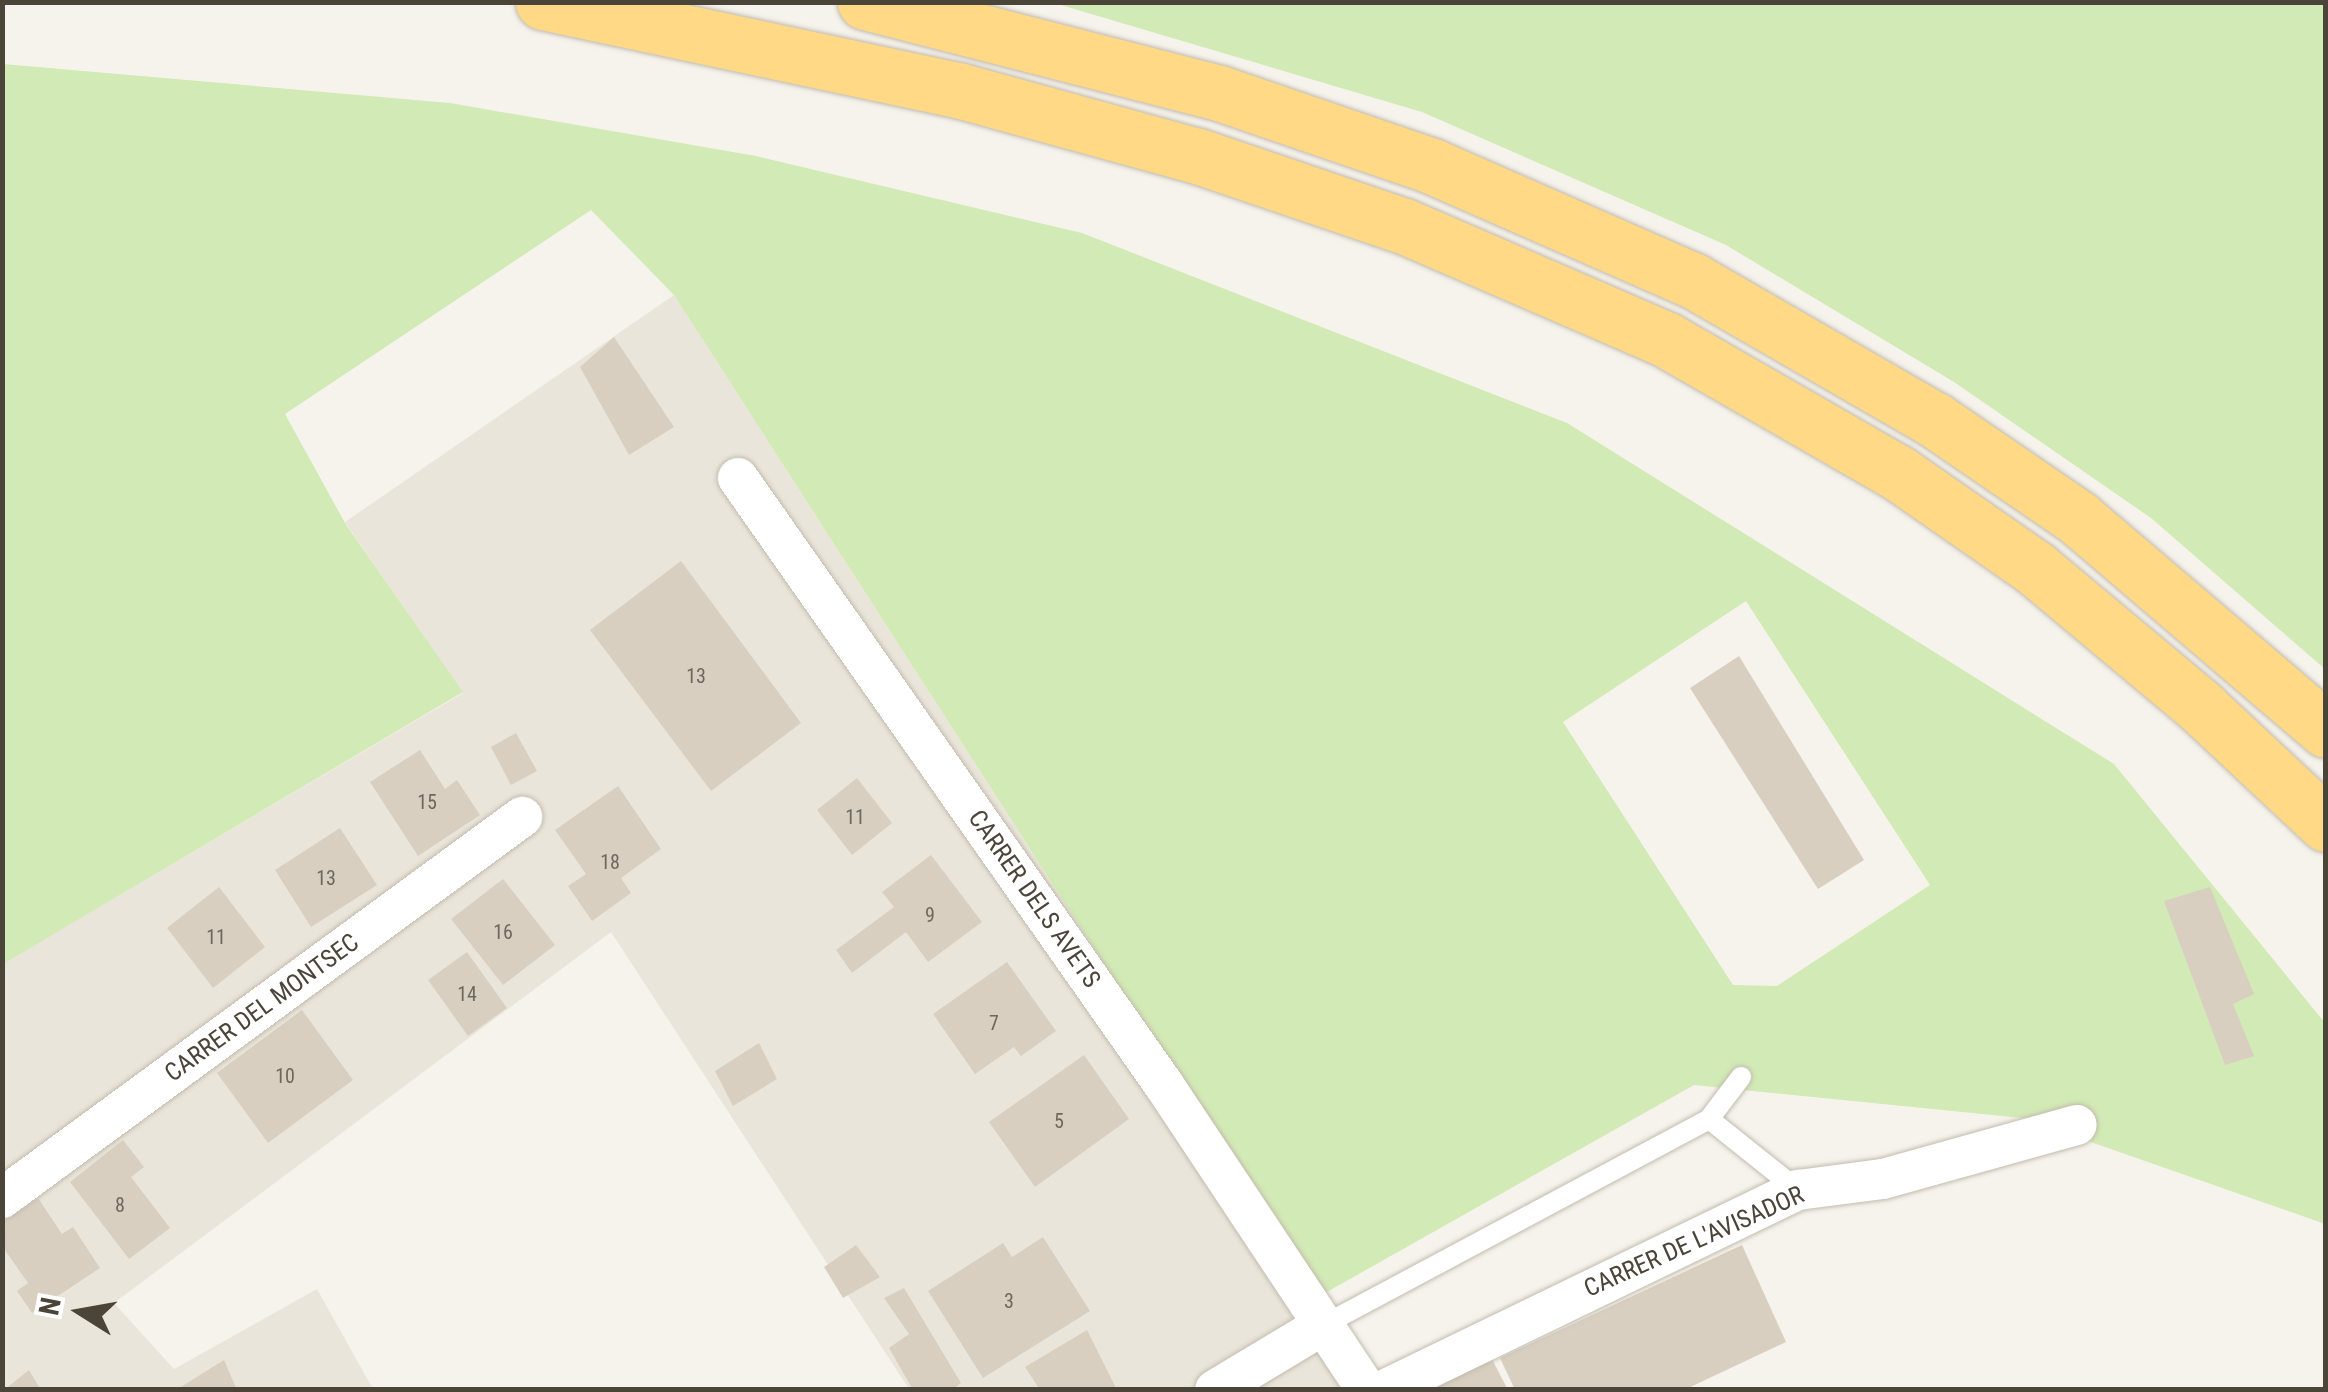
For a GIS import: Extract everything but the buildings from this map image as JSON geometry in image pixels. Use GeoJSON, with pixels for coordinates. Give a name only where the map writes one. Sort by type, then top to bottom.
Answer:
{"type":"FeatureCollection","features":[{"type":"Feature","properties":{"kind":"highway"},"geometry":{"type":"LineString","coordinates":[[543,2],[958,90],[1198,156],[1404,226],[1618,318],[1734,374],[1897,472],[2036,568],[2201,707],[2326,824]]}},
{"type":"Feature","properties":{"kind":"highway"},"geometry":{"type":"LineString","coordinates":[[865,2],[1219,93],[1432,166],[1694,281],[1935,420],[2078,518],[2326,730]]}},
{"type":"Feature","properties":{"kind":"street","name":"CARRER DELS AVETS"},"geometry":{"type":"LineString","coordinates":[[738,478],[1164,1084],[1320,1326],[1367,1390]]}},
{"type":"Feature","properties":{"kind":"street","name":"CARRER DEL MONTSEC"},"geometry":{"type":"LineString","coordinates":[[2,1198],[522,818]]}},
{"type":"Feature","properties":{"kind":"street","name":"CARRER DE L'AVISADOR"},"geometry":{"type":"LineString","coordinates":[[1384,1390],[1798,1190],[1882,1179],[2077,1125]]}},
{"type":"Feature","properties":{"kind":"street"},"geometry":{"type":"LineString","coordinates":[[1215,1390],[1320,1326]]}},
{"type":"Feature","properties":{"kind":"lane"},"geometry":{"type":"LineString","coordinates":[[1320,1326],[1709,1119],[1741,1077]]}},
{"type":"Feature","properties":{"kind":"lane"},"geometry":{"type":"LineString","coordinates":[[1709,1119],[1798,1190]]}},
{"type":"Feature","properties":{"kind":"shaded area"},"geometry":{"type":"Polygon","coordinates":[[[674,295],[1377,1389],[909,1389],[611,932],[114,1303],[174,1369],[317,1289],[373,1389],[3,1389],[2,964],[463,693],[345,522],[674,295]]]}},
{"type":"Feature","properties":{"kind":"green space"},"geometry":{"type":"Polygon","coordinates":[[[1054,3],[2325,3],[2325,669],[2151,518],[1954,382],[1726,245],[1422,112],[1054,3]]]}},
{"type":"Feature","properties":{"kind":"green space"},"geometry":{"type":"Polygon","coordinates":[[[3,64],[450,103],[756,156],[1082,233],[1567,423],[2114,764],[2325,1023],[2325,1224],[2022,1118],[1694,1085],[1318,1297],[674,295],[591,210],[285,414],[345,523],[463,692],[3,964],[3,64]],[[1746,601],[1563,722],[1733,985],[1777,986],[1930,885],[1746,601]]]}}]}
